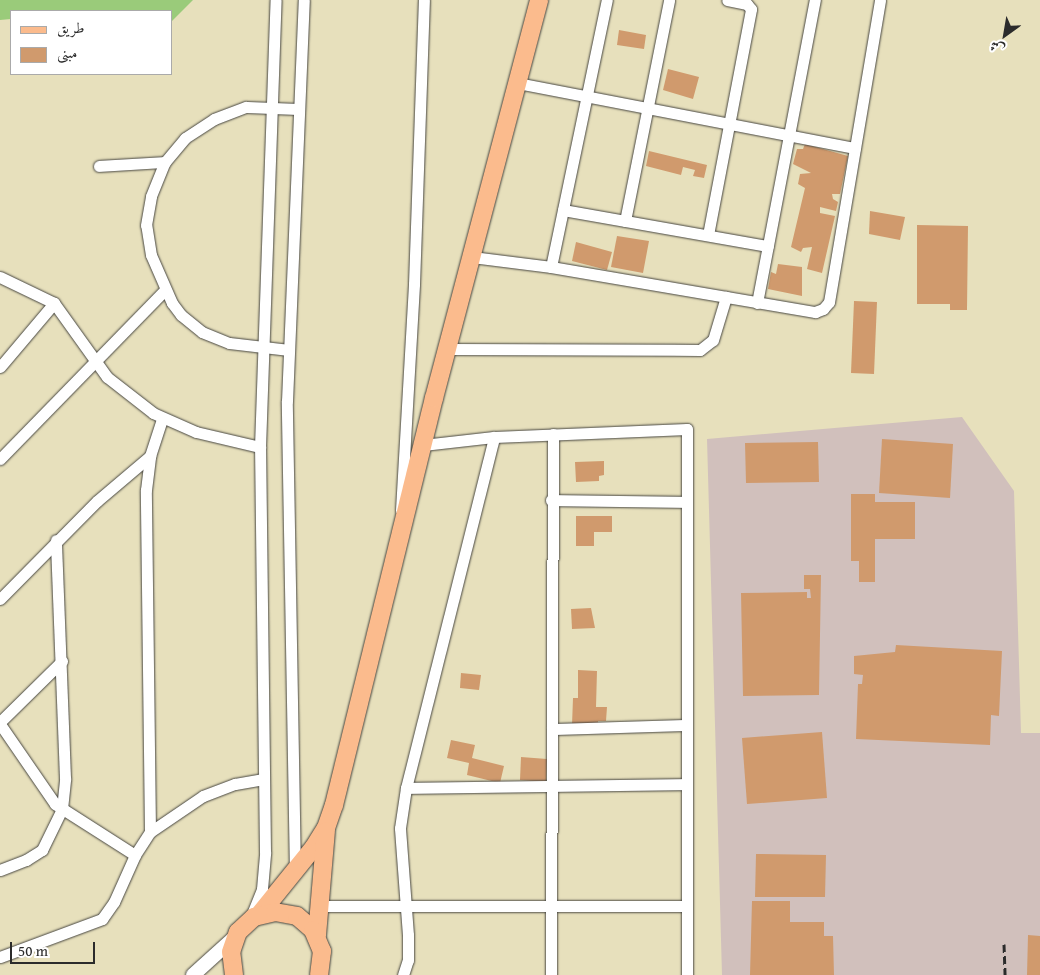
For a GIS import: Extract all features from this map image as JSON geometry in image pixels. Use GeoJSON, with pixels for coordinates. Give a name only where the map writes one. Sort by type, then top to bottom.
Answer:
{"type":"FeatureCollection","features":[{"type":"Feature","properties":{"kind":"main road"},"geometry":{"type":"LineString","coordinates":[[319,975],[322,957],[316,935],[326,828],[538,0]]}},
{"type":"Feature","properties":{"kind":"main road"},"geometry":{"type":"LineString","coordinates":[[234,975],[231,957],[236,936],[295,873],[326,828]]}},
{"type":"Feature","properties":{"kind":"main road"},"geometry":{"type":"LineString","coordinates":[[254,918],[275,912],[291,914],[306,922],[316,935]]}},
{"type":"Feature","properties":{"kind":"street"},"geometry":{"type":"LineString","coordinates":[[254,918],[264,875],[260,447],[276,0]]}},
{"type":"Feature","properties":{"kind":"street"},"geometry":{"type":"LineString","coordinates":[[295,873],[287,486],[289,350],[304,0]]}},
{"type":"Feature","properties":{"kind":"street"},"geometry":{"type":"LineString","coordinates":[[402,532],[401,480],[414,284],[424,0]]}},
{"type":"Feature","properties":{"kind":"street"},"geometry":{"type":"LineString","coordinates":[[551,267],[607,0]]}},
{"type":"Feature","properties":{"kind":"street"},"geometry":{"type":"LineString","coordinates":[[625,221],[669,0]]}},
{"type":"Feature","properties":{"kind":"street"},"geometry":{"type":"LineString","coordinates":[[708,235],[751,9],[747,4],[727,0]]}},
{"type":"Feature","properties":{"kind":"street"},"geometry":{"type":"LineString","coordinates":[[757,303],[815,0]]}},
{"type":"Feature","properties":{"kind":"street"},"geometry":{"type":"LineString","coordinates":[[472,257],[551,267],[815,312],[826,306],[856,148],[880,0]]}},
{"type":"Feature","properties":{"kind":"street"},"geometry":{"type":"LineString","coordinates":[[517,83],[789,133],[856,148]]}},
{"type":"Feature","properties":{"kind":"street"},"geometry":{"type":"LineString","coordinates":[[289,350],[229,343],[202,332],[180,315],[165,290],[151,255],[146,225],[151,196],[165,162],[185,138],[214,119],[246,107],[299,110]]}},
{"type":"Feature","properties":{"kind":"street"},"geometry":{"type":"LineString","coordinates":[[99,166],[165,162]]}},
{"type":"Feature","properties":{"kind":"street"},"geometry":{"type":"LineString","coordinates":[[563,210],[768,246]]}},
{"type":"Feature","properties":{"kind":"street"},"geometry":{"type":"LineString","coordinates":[[1,279],[54,303],[95,362],[133,399],[162,418],[196,432],[260,447]]}},
{"type":"Feature","properties":{"kind":"street"},"geometry":{"type":"LineString","coordinates":[[0,459],[165,290]]}},
{"type":"Feature","properties":{"kind":"street"},"geometry":{"type":"LineString","coordinates":[[448,349],[700,350],[713,340],[726,297]]}},
{"type":"Feature","properties":{"kind":"street"},"geometry":{"type":"LineString","coordinates":[[0,366],[54,303]]}},
{"type":"Feature","properties":{"kind":"street"},"geometry":{"type":"LineString","coordinates":[[150,832],[146,490],[150,456],[162,418]]}},
{"type":"Feature","properties":{"kind":"street"},"geometry":{"type":"LineString","coordinates":[[423,445],[494,437],[687,429],[687,975]]}},
{"type":"Feature","properties":{"kind":"street"},"geometry":{"type":"LineString","coordinates":[[551,975],[551,500],[553,434]]}},
{"type":"Feature","properties":{"kind":"street"},"geometry":{"type":"LineString","coordinates":[[403,975],[408,960],[406,908],[400,852],[406,788],[494,437]]}},
{"type":"Feature","properties":{"kind":"street"},"geometry":{"type":"LineString","coordinates":[[0,599],[56,540],[150,456]]}},
{"type":"Feature","properties":{"kind":"street"},"geometry":{"type":"LineString","coordinates":[[551,500],[687,502]]}},
{"type":"Feature","properties":{"kind":"street"},"geometry":{"type":"LineString","coordinates":[[0,870],[26,860],[42,850],[62,809],[65,778],[56,540]]}},
{"type":"Feature","properties":{"kind":"street"},"geometry":{"type":"LineString","coordinates":[[62,661],[0,723],[46,793],[62,809],[135,855]]}},
{"type":"Feature","properties":{"kind":"street"},"geometry":{"type":"LineString","coordinates":[[552,729],[687,725]]}},
{"type":"Feature","properties":{"kind":"street"},"geometry":{"type":"LineString","coordinates":[[0,957],[102,919],[114,902],[135,855],[150,832],[171,815],[211,792],[264,779]]}},
{"type":"Feature","properties":{"kind":"street"},"geometry":{"type":"LineString","coordinates":[[406,788],[687,784]]}},
{"type":"Feature","properties":{"kind":"street"},"geometry":{"type":"LineString","coordinates":[[319,906],[406,908],[552,904],[687,906]]}},
{"type":"Feature","properties":{"kind":"street"},"geometry":{"type":"LineString","coordinates":[[193,975],[236,936]]}},
{"type":"Feature","properties":{"kind":"shaded area"},"geometry":{"type":"Polygon","coordinates":[[[962,417],[1014,491],[1021,733],[1040,733],[1040,975],[722,975],[707,439],[962,417]]]}},
{"type":"Feature","properties":{"kind":"green space"},"geometry":{"type":"Polygon","coordinates":[[[0,0],[193,0],[172,21],[172,10],[10,10],[10,19],[0,20],[0,0]]]}},
{"type":"Feature","properties":{"kind":"building"},"geometry":{"type":"Polygon","coordinates":[[[619,30],[646,35],[644,49],[617,45],[619,30]]]}},
{"type":"Feature","properties":{"kind":"building"},"geometry":{"type":"Polygon","coordinates":[[[668,69],[699,77],[693,99],[663,90],[668,69]]]}},
{"type":"Feature","properties":{"kind":"building"},"geometry":{"type":"Polygon","coordinates":[[[805,144],[848,156],[840,194],[832,194],[833,199],[838,202],[836,211],[820,207],[820,213],[835,216],[822,273],[807,269],[812,247],[803,248],[801,252],[791,247],[805,188],[798,184],[800,174],[811,173],[793,164],[797,149],[803,149],[805,144]]]}},
{"type":"Feature","properties":{"kind":"building"},"geometry":{"type":"Polygon","coordinates":[[[649,151],[707,165],[704,178],[693,176],[695,170],[683,167],[681,175],[646,166],[649,151]]]}},
{"type":"Feature","properties":{"kind":"building"},"geometry":{"type":"Polygon","coordinates":[[[870,211],[905,217],[900,240],[869,234],[870,211]]]}},
{"type":"Feature","properties":{"kind":"building"},"geometry":{"type":"Polygon","coordinates":[[[917,225],[968,226],[967,310],[950,310],[950,304],[917,304],[917,225]]]}},
{"type":"Feature","properties":{"kind":"building"},"geometry":{"type":"Polygon","coordinates":[[[617,236],[649,241],[643,273],[611,267],[617,236]]]}},
{"type":"Feature","properties":{"kind":"building"},"geometry":{"type":"Polygon","coordinates":[[[576,242],[612,252],[607,270],[572,261],[576,242]]]}},
{"type":"Feature","properties":{"kind":"building"},"geometry":{"type":"Polygon","coordinates":[[[778,264],[802,267],[802,296],[768,289],[771,272],[776,274],[778,264]]]}},
{"type":"Feature","properties":{"kind":"building"},"geometry":{"type":"Polygon","coordinates":[[[854,301],[877,302],[874,374],[851,373],[854,301]]]}},
{"type":"Feature","properties":{"kind":"building"},"geometry":{"type":"Polygon","coordinates":[[[882,439],[953,444],[950,498],[879,493],[882,439]]]}},
{"type":"Feature","properties":{"kind":"building"},"geometry":{"type":"Polygon","coordinates":[[[818,442],[819,482],[746,483],[745,443],[818,442]]]}},
{"type":"Feature","properties":{"kind":"building"},"geometry":{"type":"Polygon","coordinates":[[[604,461],[604,475],[599,476],[599,481],[576,482],[575,462],[604,461]]]}},
{"type":"Feature","properties":{"kind":"building"},"geometry":{"type":"Polygon","coordinates":[[[851,494],[875,494],[875,502],[915,502],[915,539],[875,539],[875,582],[859,582],[859,561],[851,561],[851,494]]]}},
{"type":"Feature","properties":{"kind":"building"},"geometry":{"type":"Polygon","coordinates":[[[576,516],[612,516],[612,532],[594,532],[594,546],[576,546],[576,516]]]}},
{"type":"Feature","properties":{"kind":"building"},"geometry":{"type":"Polygon","coordinates":[[[804,575],[821,575],[819,695],[743,696],[741,593],[807,592],[807,598],[811,598],[810,589],[804,589],[804,575]]]}},
{"type":"Feature","properties":{"kind":"building"},"geometry":{"type":"Polygon","coordinates":[[[591,608],[595,628],[572,629],[571,609],[591,608]]]}},
{"type":"Feature","properties":{"kind":"building"},"geometry":{"type":"Polygon","coordinates":[[[896,645],[1002,651],[999,716],[991,715],[990,745],[856,739],[858,684],[862,684],[863,675],[854,674],[854,656],[895,652],[896,645]]]}},
{"type":"Feature","properties":{"kind":"building"},"geometry":{"type":"Polygon","coordinates":[[[578,670],[597,671],[596,707],[607,707],[606,721],[598,721],[598,726],[572,725],[573,698],[578,698],[578,670]]]}},
{"type":"Feature","properties":{"kind":"building"},"geometry":{"type":"Polygon","coordinates":[[[461,673],[481,675],[479,690],[460,688],[461,673]]]}},
{"type":"Feature","properties":{"kind":"building"},"geometry":{"type":"Polygon","coordinates":[[[822,732],[827,798],[747,804],[742,738],[822,732]]]}},
{"type":"Feature","properties":{"kind":"building"},"geometry":{"type":"Polygon","coordinates":[[[451,740],[475,745],[472,758],[504,766],[500,783],[467,775],[469,763],[447,758],[451,740]]]}},
{"type":"Feature","properties":{"kind":"building"},"geometry":{"type":"Polygon","coordinates":[[[521,757],[547,759],[546,782],[520,780],[521,757]]]}},
{"type":"Feature","properties":{"kind":"building"},"geometry":{"type":"Polygon","coordinates":[[[756,854],[826,855],[825,897],[755,897],[756,854]]]}},
{"type":"Feature","properties":{"kind":"building"},"geometry":{"type":"Polygon","coordinates":[[[752,901],[790,901],[790,922],[824,922],[824,936],[833,936],[834,975],[750,975],[752,901]]]}},
{"type":"Feature","properties":{"kind":"building"},"geometry":{"type":"Polygon","coordinates":[[[1028,935],[1040,936],[1040,975],[1027,975],[1028,935]]]}},
{"type":"Feature","properties":{"kind":"railway"},"geometry":{"type":"LineString","coordinates":[[1004,944],[1005,975]]}}]}
